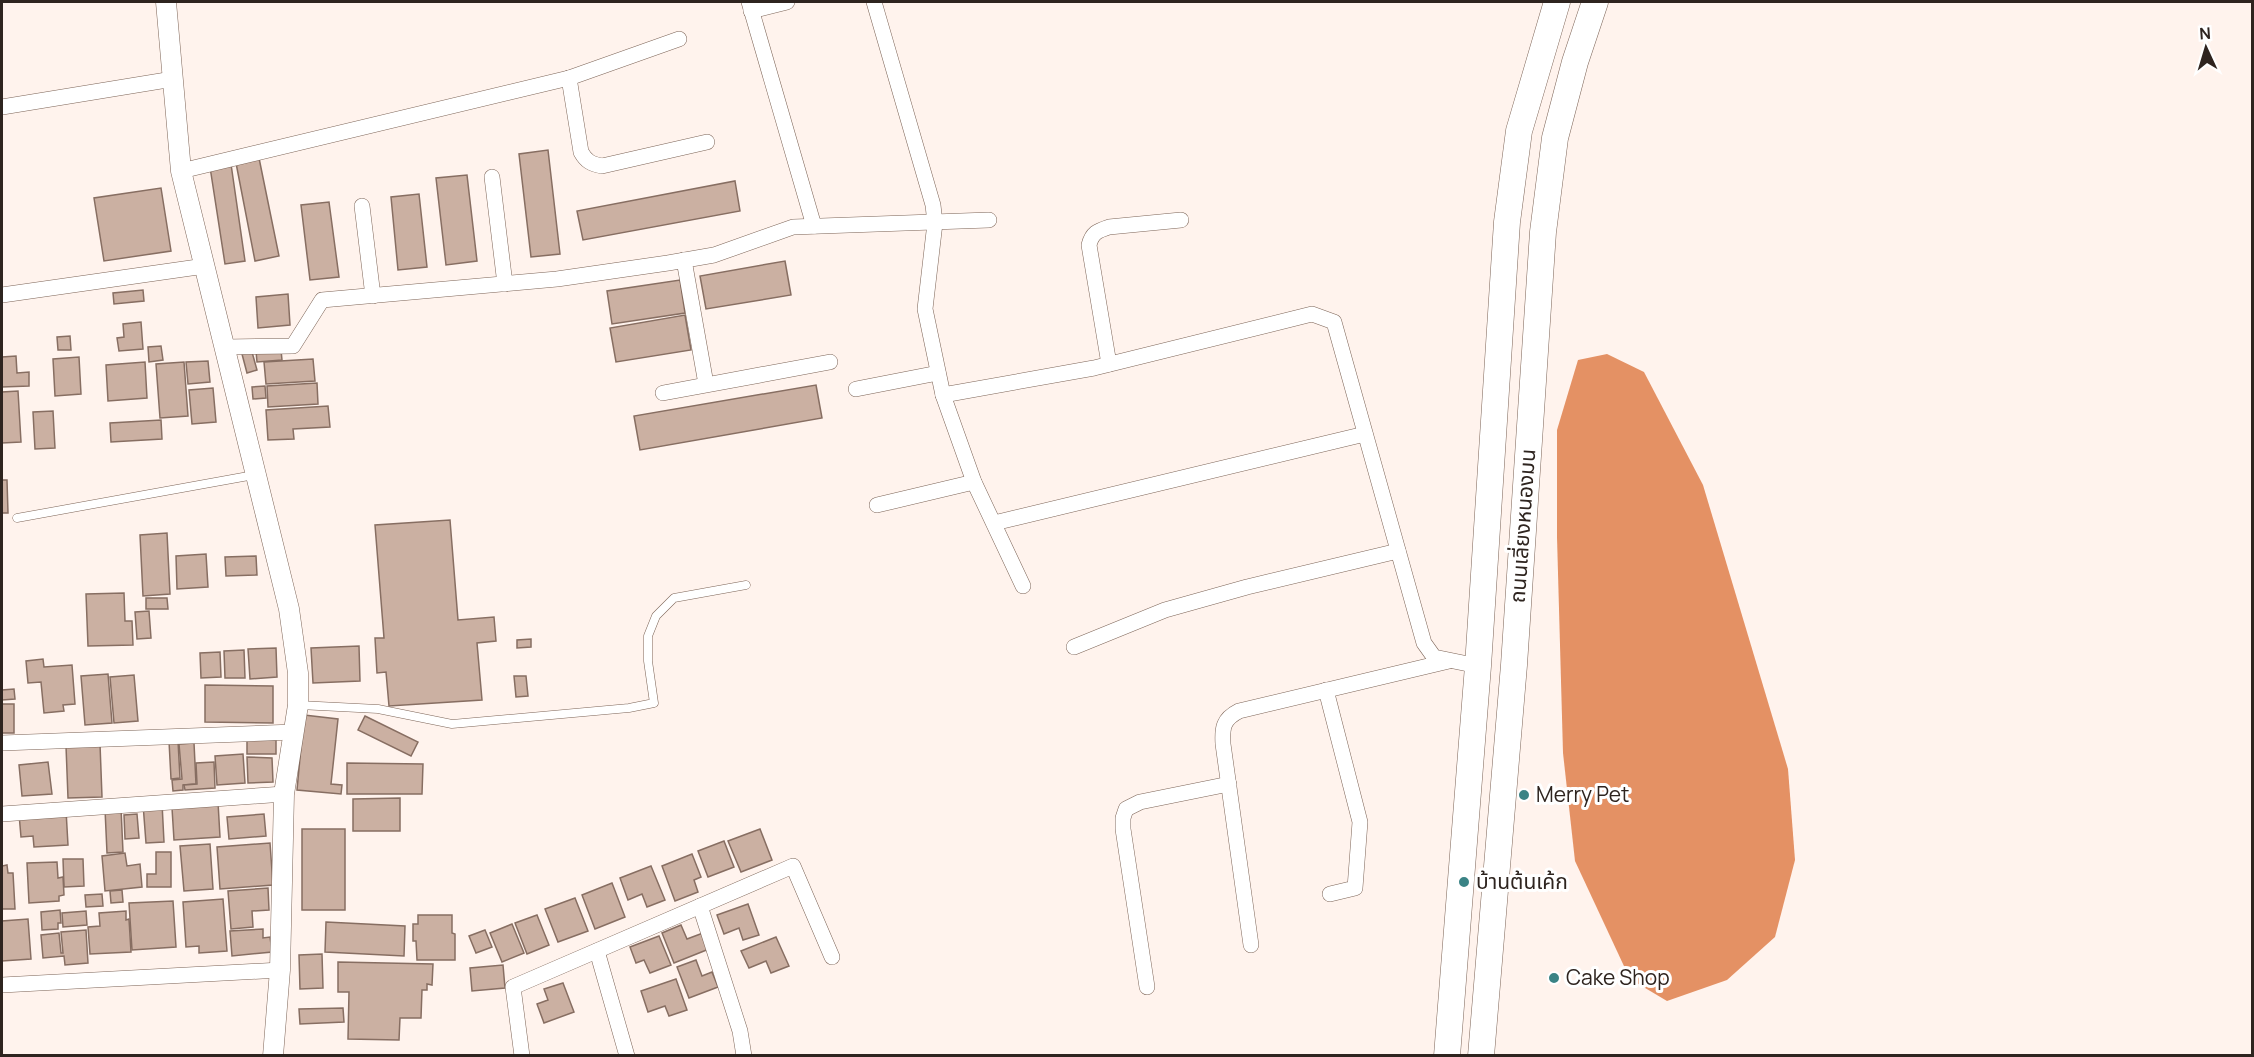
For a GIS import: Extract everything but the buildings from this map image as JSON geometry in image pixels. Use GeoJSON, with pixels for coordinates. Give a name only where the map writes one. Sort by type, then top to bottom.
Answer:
{"type":"FeatureCollection","features":[{"type":"Feature","properties":{"kind":"highway","name":"ถนนเลี่ยงหนองมน"},"geometry":{"type":"LineString","coordinates":[[1447,1056],[1478,666],[1507,222],[1519,131],[1557,2]]}},
{"type":"Feature","properties":{"kind":"highway","name":"ถนนเลี่ยงหนองมน"},"geometry":{"type":"LineString","coordinates":[[1481,1056],[1514,665],[1543,232],[1555,138],[1575,62],[1595,2]]}},
{"type":"Feature","properties":{"kind":"street"},"geometry":{"type":"LineString","coordinates":[[166,2],[181,171],[289,609],[298,673],[298,705],[284,794],[280,970],[273,1056]]}},
{"type":"Feature","properties":{"kind":"street"},"geometry":{"type":"LineString","coordinates":[[787,2],[750,6],[814,226]]}},
{"type":"Feature","properties":{"kind":"street"},"geometry":{"type":"LineString","coordinates":[[874,2],[933,205],[935,223],[925,309],[943,395],[974,482],[1023,586]]}},
{"type":"Feature","properties":{"kind":"street"},"geometry":{"type":"LineString","coordinates":[[181,171],[569,78],[679,39]]}},
{"type":"Feature","properties":{"kind":"street"},"geometry":{"type":"LineString","coordinates":[[569,78],[581,152],[592,164],[602,166],[707,142]]}},
{"type":"Feature","properties":{"kind":"street"},"geometry":{"type":"LineString","coordinates":[[2,107],[173,79]]}},
{"type":"Feature","properties":{"kind":"street"},"geometry":{"type":"LineString","coordinates":[[492,177],[505,284]]}},
{"type":"Feature","properties":{"kind":"street"},"geometry":{"type":"LineString","coordinates":[[362,206],[372,296]]}},
{"type":"Feature","properties":{"kind":"street"},"geometry":{"type":"LineString","coordinates":[[225,347],[293,346],[322,300],[557,279],[684,260],[714,255],[794,227],[989,220]]}},
{"type":"Feature","properties":{"kind":"street"},"geometry":{"type":"LineString","coordinates":[[1109,364],[1089,245],[1092,235],[1109,227],[1181,220]]}},
{"type":"Feature","properties":{"kind":"street"},"geometry":{"type":"LineString","coordinates":[[684,260],[706,384]]}},
{"type":"Feature","properties":{"kind":"street"},"geometry":{"type":"LineString","coordinates":[[2,295],[205,266]]}},
{"type":"Feature","properties":{"kind":"street"},"geometry":{"type":"LineString","coordinates":[[943,395],[1109,364],[1312,314],[1334,322],[1424,643],[1434,657],[1478,666]]}},
{"type":"Feature","properties":{"kind":"street"},"geometry":{"type":"LineString","coordinates":[[663,393],[830,362]]}},
{"type":"Feature","properties":{"kind":"street"},"geometry":{"type":"LineString","coordinates":[[856,388],[938,373]]}},
{"type":"Feature","properties":{"kind":"street"},"geometry":{"type":"LineString","coordinates":[[994,523],[1365,434]]}},
{"type":"Feature","properties":{"kind":"street"},"geometry":{"type":"LineString","coordinates":[[877,505],[974,482]]}},
{"type":"Feature","properties":{"kind":"street"},"geometry":{"type":"LineString","coordinates":[[1074,646],[1165,610],[1247,587],[1398,551]]}},
{"type":"Feature","properties":{"kind":"street"},"geometry":{"type":"LineString","coordinates":[[1251,945],[1222,730],[1229,716],[1239,711],[1451,660]]}},
{"type":"Feature","properties":{"kind":"street"},"geometry":{"type":"LineString","coordinates":[[1326,690],[1360,822],[1355,888],[1330,894]]}},
{"type":"Feature","properties":{"kind":"street"},"geometry":{"type":"LineString","coordinates":[[2,743],[294,732]]}},
{"type":"Feature","properties":{"kind":"street"},"geometry":{"type":"LineString","coordinates":[[1147,987],[1123,829],[1126,809],[1140,802],[1229,784]]}},
{"type":"Feature","properties":{"kind":"street"},"geometry":{"type":"LineString","coordinates":[[2,814],[284,794]]}},
{"type":"Feature","properties":{"kind":"street"},"geometry":{"type":"LineString","coordinates":[[522,1056],[513,987],[793,866],[832,957]]}},
{"type":"Feature","properties":{"kind":"street"},"geometry":{"type":"LineString","coordinates":[[700,906],[740,1031],[744,1056]]}},
{"type":"Feature","properties":{"kind":"street"},"geometry":{"type":"LineString","coordinates":[[597,951],[627,1056]]}},
{"type":"Feature","properties":{"kind":"street"},"geometry":{"type":"LineString","coordinates":[[2,985],[280,970]]}},
{"type":"Feature","properties":{"kind":"lane"},"geometry":{"type":"LineString","coordinates":[[17,518],[255,475]]}},
{"type":"Feature","properties":{"kind":"lane"},"geometry":{"type":"LineString","coordinates":[[298,705],[378,709],[452,724],[630,708],[654,703],[648,661],[648,636],[656,616],[674,598],[746,585]]}},
{"type":"Feature","properties":{"kind":"shaded area"},"geometry":{"type":"Polygon","coordinates":[[[1607,354],[1644,372],[1703,485],[1788,769],[1795,860],[1775,937],[1727,980],[1667,1001],[1630,979],[1575,861],[1563,753],[1557,537],[1557,430],[1578,360],[1607,354]]]}},
{"type":"Feature","properties":{"kind":"place","name":"Merry Pet"},"geometry":{"type":"Point","coordinates":[1524,795]}},
{"type":"Feature","properties":{"kind":"place","name":"บ้านต้นเค้ก"},"geometry":{"type":"Point","coordinates":[1464,882]}},
{"type":"Feature","properties":{"kind":"place","name":"Cake Shop"},"geometry":{"type":"Point","coordinates":[1554,978]}}]}
